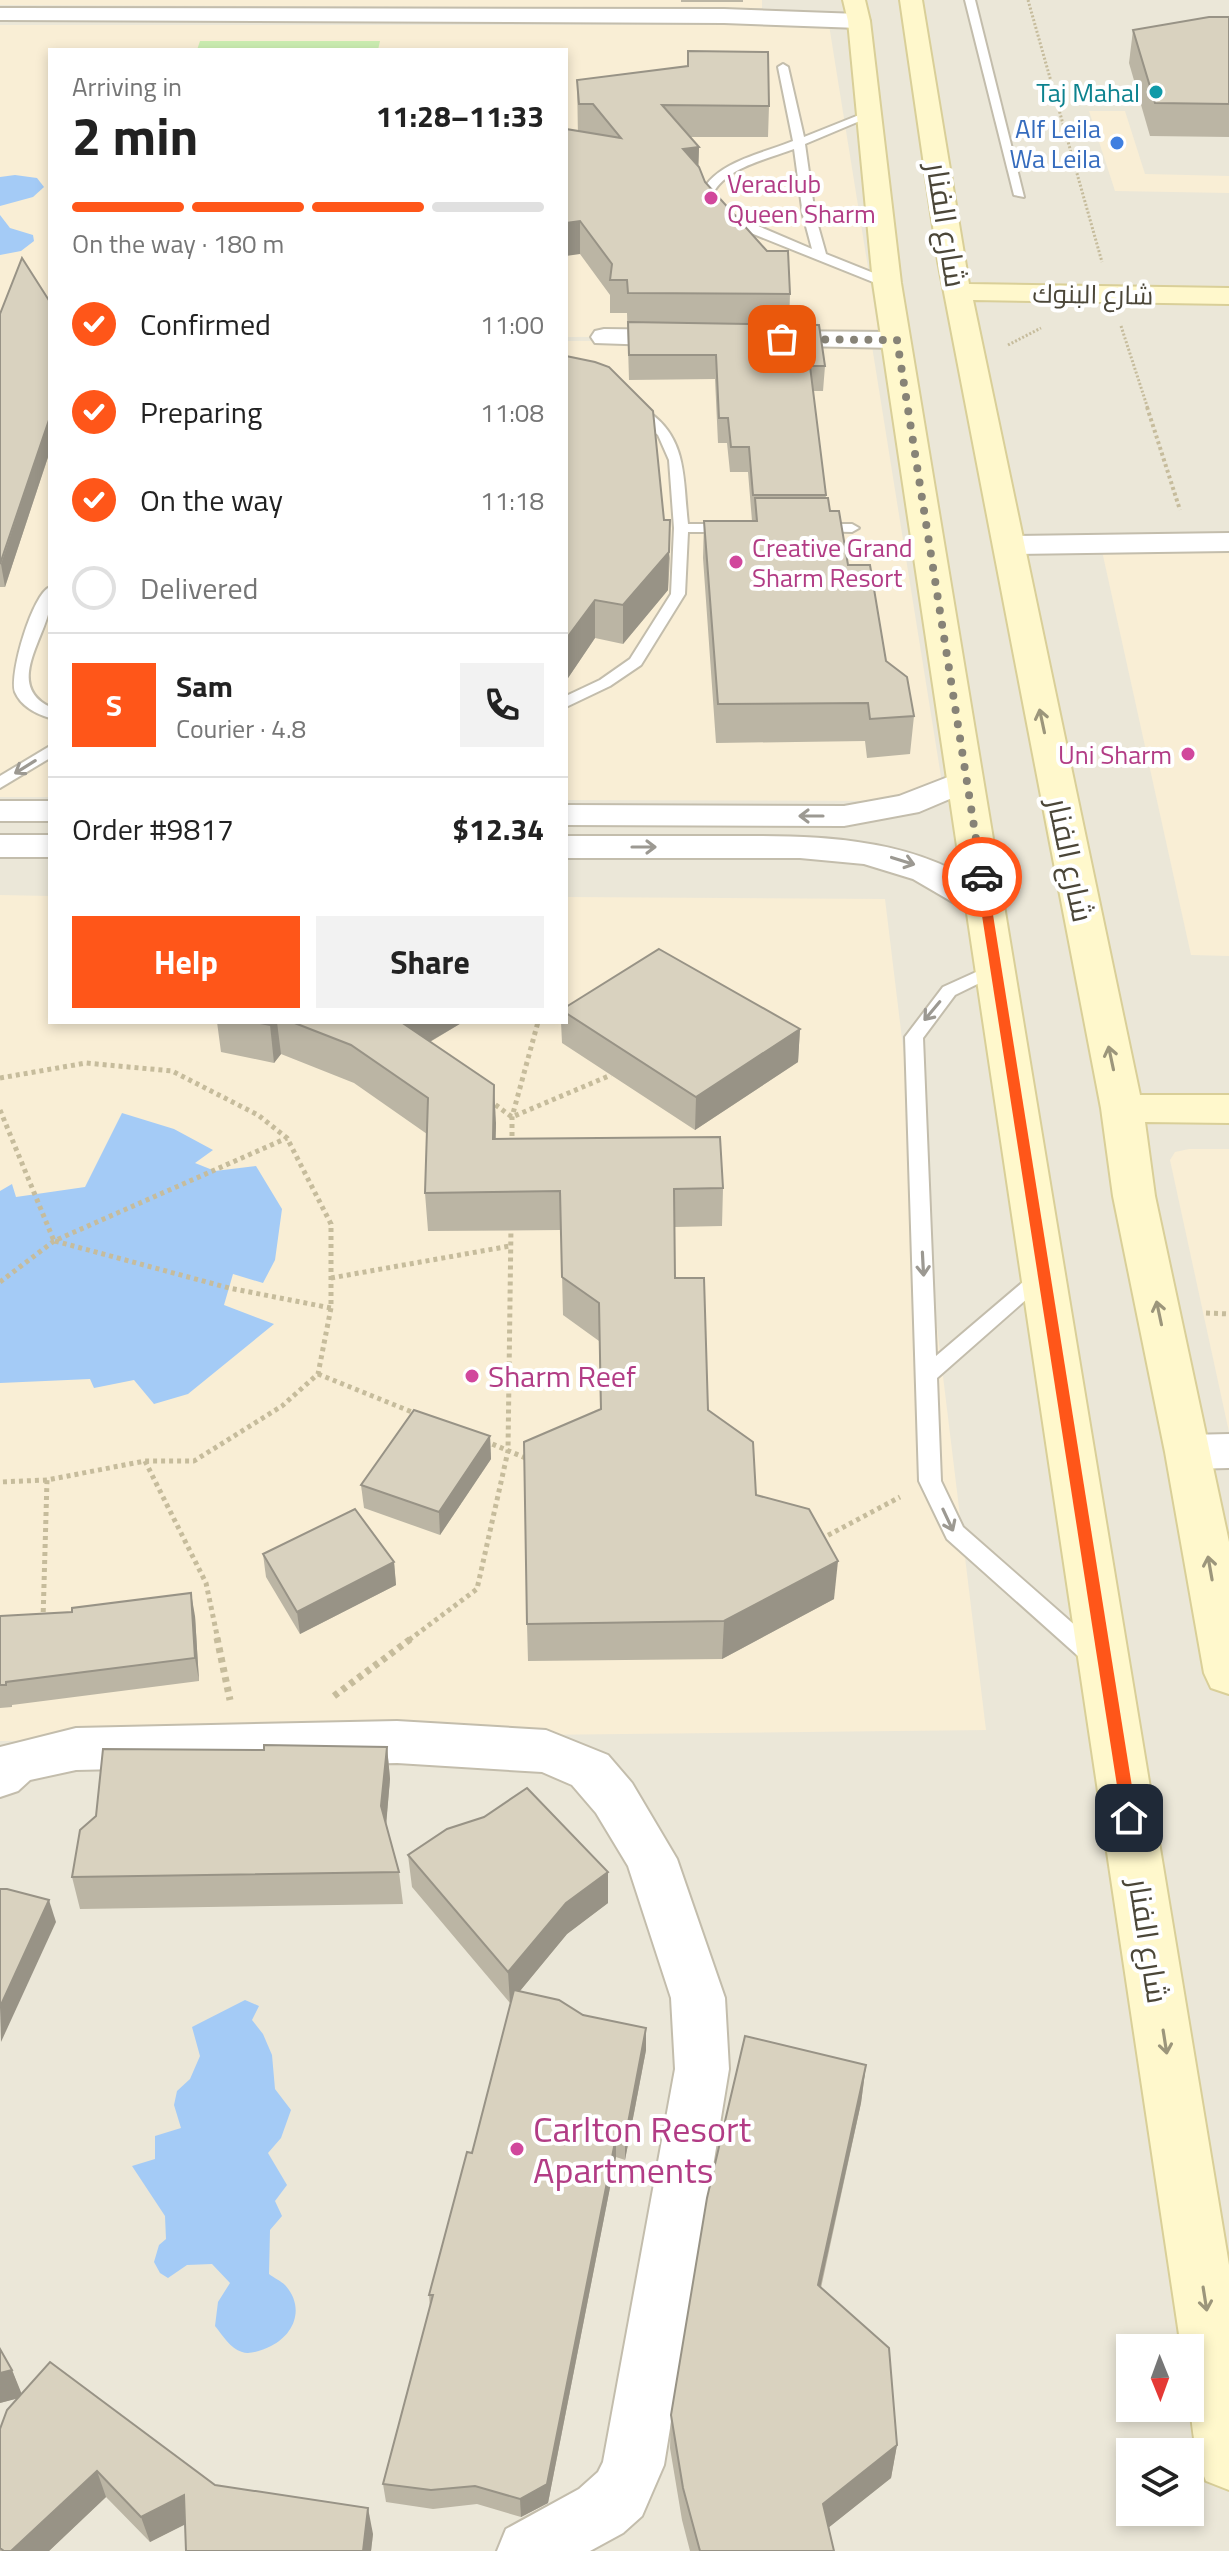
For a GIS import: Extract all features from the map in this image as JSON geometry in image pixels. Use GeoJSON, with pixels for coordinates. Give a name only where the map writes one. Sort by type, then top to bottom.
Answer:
{"type":"FeatureCollection","features":[{"type":"Feature","properties":{"kind":"main road"},"geometry":{"type":"LineString","coordinates":[[856,11],[897,22],[914,13]]}},
{"type":"Feature","properties":{"kind":"main road","name":"شارع الفنار"},"geometry":{"type":"LineString","coordinates":[[856,11],[887,283],[1229,2458]]}},
{"type":"Feature","properties":{"kind":"main road","name":"شارع الفنار"},"geometry":{"type":"LineString","coordinates":[[914,13],[957,292],[1122,1108],[1134,1196],[1209,1451],[1229,1673]]}},
{"type":"Feature","properties":{"kind":"main road","name":"شارع البنوك"},"geometry":{"type":"LineString","coordinates":[[957,292],[1229,296]]}},
{"type":"Feature","properties":{"kind":"main road"},"geometry":{"type":"LineString","coordinates":[[1122,1108],[1229,1109]]}},
{"type":"Feature","properties":{"kind":"street"},"geometry":{"type":"LineString","coordinates":[[0,14],[761,17],[856,11]]}},
{"type":"Feature","properties":{"kind":"street"},"geometry":{"type":"LineString","coordinates":[[604,337],[714,338]]}},
{"type":"Feature","properties":{"kind":"street"},"geometry":{"type":"LineString","coordinates":[[745,338],[897,340]]}},
{"type":"Feature","properties":{"kind":"street"},"geometry":{"type":"LineString","coordinates":[[1010,545],[1229,542]]}},
{"type":"Feature","properties":{"kind":"street"},"geometry":{"type":"LineString","coordinates":[[568,815],[844,816],[907,805],[966,780]]}},
{"type":"Feature","properties":{"kind":"street"},"geometry":{"type":"LineString","coordinates":[[0,811],[48,811]]}},
{"type":"Feature","properties":{"kind":"street"},"geometry":{"type":"LineString","coordinates":[[0,846],[48,846]]}},
{"type":"Feature","properties":{"kind":"street"},"geometry":{"type":"LineString","coordinates":[[568,847],[809,847],[864,852],[931,872],[967,891],[986,906]]}},
{"type":"Feature","properties":{"kind":"street"},"geometry":{"type":"LineString","coordinates":[[0,1776],[16,1762],[76,1749],[397,1742],[546,1751],[590,1770],[614,1798],[651,1859],[698,1998],[702,2069],[633,2465],[620,2494],[601,2511],[528,2551]]}},
{"type":"Feature","properties":{"kind":"lane"},"geometry":{"type":"LineString","coordinates":[[970,0],[1020,195]]}},
{"type":"Feature","properties":{"kind":"lane"},"geometry":{"type":"LineString","coordinates":[[783,67],[799,142],[809,215],[820,254]]}},
{"type":"Feature","properties":{"kind":"lane"},"geometry":{"type":"LineString","coordinates":[[868,115],[722,174],[711,183],[706,196],[711,210],[730,220],[887,283]]}},
{"type":"Feature","properties":{"kind":"lane"},"geometry":{"type":"LineString","coordinates":[[568,701],[605,683],[636,662],[678,594],[681,528],[678,460],[671,443],[650,418],[614,396]]}},
{"type":"Feature","properties":{"kind":"lane"},"geometry":{"type":"LineString","coordinates":[[681,528],[743,528]]}},
{"type":"Feature","properties":{"kind":"lane"},"geometry":{"type":"LineString","coordinates":[[805,528],[852,528]]}},
{"type":"Feature","properties":{"kind":"lane"},"geometry":{"type":"LineString","coordinates":[[48,596],[24,662],[22,689],[31,703],[48,712]]}},
{"type":"Feature","properties":{"kind":"lane"},"geometry":{"type":"LineString","coordinates":[[0,783],[48,752]]}},
{"type":"Feature","properties":{"kind":"lane"},"geometry":{"type":"LineString","coordinates":[[996,968],[949,991],[914,1037],[930,1481],[955,1533],[1105,1666]]}},
{"type":"Feature","properties":{"kind":"lane"},"geometry":{"type":"LineString","coordinates":[[928,1374],[1044,1275]]}},
{"type":"Feature","properties":{"kind":"path"},"geometry":{"type":"LineString","coordinates":[[512,1160],[512,1117],[537,1024]]}},
{"type":"Feature","properties":{"kind":"path"},"geometry":{"type":"LineString","coordinates":[[0,1078],[86,1063],[172,1071],[258,1115],[287,1138],[331,1224],[331,1308],[318,1374],[282,1406],[194,1461],[145,1461],[47,1480],[0,1482]]}},
{"type":"Feature","properties":{"kind":"path"},"geometry":{"type":"LineString","coordinates":[[512,1117],[611,1075]]}},
{"type":"Feature","properties":{"kind":"path"},"geometry":{"type":"LineString","coordinates":[[476,1092],[512,1117]]}},
{"type":"Feature","properties":{"kind":"path"},"geometry":{"type":"LineString","coordinates":[[0,1110],[54,1241]]}},
{"type":"Feature","properties":{"kind":"path"},"geometry":{"type":"LineString","coordinates":[[0,1282],[54,1241],[287,1138]]}},
{"type":"Feature","properties":{"kind":"path"},"geometry":{"type":"LineString","coordinates":[[321,1705],[477,1589],[508,1451],[511,1217]]}},
{"type":"Feature","properties":{"kind":"path"},"geometry":{"type":"LineString","coordinates":[[54,1241],[229,1288],[331,1308]]}},
{"type":"Feature","properties":{"kind":"path"},"geometry":{"type":"LineString","coordinates":[[331,1278],[510,1246]]}},
{"type":"Feature","properties":{"kind":"path"},"geometry":{"type":"LineString","coordinates":[[318,1374],[421,1415]]}},
{"type":"Feature","properties":{"kind":"path"},"geometry":{"type":"LineString","coordinates":[[479,1439],[536,1463]]}},
{"type":"Feature","properties":{"kind":"path"},"geometry":{"type":"LineString","coordinates":[[145,1461],[206,1583],[233,1713]]}},
{"type":"Feature","properties":{"kind":"path"},"geometry":{"type":"LineString","coordinates":[[43,1622],[47,1480]]}},
{"type":"Feature","properties":{"kind":"path"},"geometry":{"type":"LineString","coordinates":[[820,1540],[930,1481]]}},
{"type":"Feature","properties":{"kind":"shaded area"},"geometry":{"type":"Polygon","coordinates":[[[0,0],[1229,0],[1229,2551],[0,2551],[0,0]]]}},
{"type":"Feature","properties":{"kind":"shaded area"},"geometry":{"type":"Polygon","coordinates":[[[0,0],[762,0],[762,8],[0,5],[0,0]]]}},
{"type":"Feature","properties":{"kind":"shaded area","name":"Veraclub Queen Sharm"},"geometry":{"type":"Polygon","coordinates":[[[0,25],[829,25],[879,336],[568,337],[568,48],[48,48],[48,339],[0,339],[0,25]]]}},
{"type":"Feature","properties":{"kind":"shaded area","name":"Alf Leila Wa Leila"},"geometry":{"type":"Polygon","coordinates":[[[1089,111],[1125,111],[1145,174],[1229,176],[1229,193],[1115,191],[1089,111]]]}},
{"type":"Feature","properties":{"kind":"shaded area","name":"Creative Grand Sharm Resort"},"geometry":{"type":"Polygon","coordinates":[[[871,340],[942,783],[889,801],[568,800],[568,341],[871,340]]]}},
{"type":"Feature","properties":{"kind":"shaded area"},"geometry":{"type":"Polygon","coordinates":[[[0,342],[48,342],[48,797],[0,797],[0,342]]]}},
{"type":"Feature","properties":{"kind":"shaded area","name":"Uni Sharm"},"geometry":{"type":"Polygon","coordinates":[[[1102,551],[1229,552],[1229,956],[1191,955],[1102,551]]]}},
{"type":"Feature","properties":{"kind":"shaded area","name":"Sharm Reef"},"geometry":{"type":"Polygon","coordinates":[[[0,895],[48,896],[48,1024],[568,1024],[568,897],[885,899],[986,1730],[0,1741],[0,895]]]}},
{"type":"Feature","properties":{"kind":"shaded area"},"geometry":{"type":"Polygon","coordinates":[[[1229,1149],[1229,1432],[1170,1160],[1175,1152],[1229,1149]]]}},
{"type":"Feature","properties":{"kind":"green space"},"geometry":{"type":"Polygon","coordinates":[[[200,41],[380,41],[378,48],[198,48],[200,41]]]}},
{"type":"Feature","properties":{"kind":"water"},"geometry":{"type":"Polygon","coordinates":[[[15,175],[37,178],[44,187],[33,197],[0,206],[0,177],[15,175]]]}},
{"type":"Feature","properties":{"kind":"water"},"geometry":{"type":"Polygon","coordinates":[[[0,215],[10,228],[33,235],[34,241],[21,251],[0,255],[0,215]]]}},
{"type":"Feature","properties":{"kind":"water"},"geometry":{"type":"Polygon","coordinates":[[[122,1113],[174,1129],[213,1150],[195,1163],[215,1171],[256,1166],[282,1209],[275,1260],[263,1283],[233,1274],[224,1305],[274,1324],[188,1394],[154,1404],[134,1380],[94,1388],[90,1379],[0,1383],[0,1191],[12,1184],[16,1197],[85,1187],[122,1113]]]}},
{"type":"Feature","properties":{"kind":"water"},"geometry":{"type":"Polygon","coordinates":[[[245,2000],[259,2006],[252,2020],[263,2034],[272,2055],[275,2089],[291,2110],[281,2138],[268,2153],[287,2185],[275,2201],[282,2216],[270,2230],[269,2274],[291,2293],[296,2311],[291,2327],[279,2341],[249,2353],[234,2348],[215,2326],[218,2302],[230,2283],[212,2264],[187,2265],[168,2278],[160,2273],[154,2262],[159,2245],[166,2239],[165,2216],[132,2166],[155,2159],[155,2136],[181,2128],[174,2105],[177,2091],[190,2079],[200,2056],[192,2027],[245,2000]]]}},
{"type":"Feature","properties":{"kind":"building"},"geometry":{"type":"Polygon","coordinates":[[[1209,17],[1229,17],[1229,104],[1155,103],[1133,30],[1209,17]]]}},
{"type":"Feature","properties":{"kind":"building"},"geometry":{"type":"Polygon","coordinates":[[[688,51],[768,52],[769,106],[662,105],[699,147],[683,149],[699,167],[705,182],[767,251],[788,251],[790,294],[628,293],[627,280],[610,280],[612,264],[580,221],[568,223],[568,129],[621,138],[593,104],[579,104],[577,80],[688,66],[688,51]]]}},
{"type":"Feature","properties":{"kind":"building"},"geometry":{"type":"Polygon","coordinates":[[[22,258],[48,299],[48,423],[0,564],[0,314],[22,258]]]}},
{"type":"Feature","properties":{"kind":"building"},"geometry":{"type":"Polygon","coordinates":[[[628,322],[819,325],[825,366],[810,366],[826,495],[753,495],[749,447],[731,447],[728,418],[719,418],[716,355],[629,355],[628,322]]]}},
{"type":"Feature","properties":{"kind":"building"},"geometry":{"type":"Polygon","coordinates":[[[568,356],[609,367],[653,411],[664,520],[670,520],[669,552],[623,605],[595,600],[568,636],[568,356]]]}},
{"type":"Feature","properties":{"kind":"building"},"geometry":{"type":"Polygon","coordinates":[[[755,498],[828,498],[830,511],[839,511],[848,565],[870,565],[886,661],[907,677],[914,716],[870,719],[868,703],[718,704],[704,521],[757,521],[755,498]]]}},
{"type":"Feature","properties":{"kind":"building"},"geometry":{"type":"Polygon","coordinates":[[[659,949],[800,1029],[696,1097],[568,1014],[568,1006],[659,949]]]}},
{"type":"Feature","properties":{"kind":"building"},"geometry":{"type":"Polygon","coordinates":[[[297,1024],[404,1024],[494,1085],[493,1139],[720,1137],[723,1188],[674,1189],[675,1278],[704,1278],[708,1410],[753,1442],[756,1495],[809,1509],[838,1561],[724,1621],[527,1624],[524,1442],[601,1409],[599,1303],[562,1277],[560,1191],[425,1193],[428,1098],[351,1045],[297,1024]]]}},
{"type":"Feature","properties":{"kind":"building"},"geometry":{"type":"Polygon","coordinates":[[[414,1410],[490,1436],[439,1512],[361,1485],[414,1410]]]}},
{"type":"Feature","properties":{"kind":"building"},"geometry":{"type":"Polygon","coordinates":[[[355,1509],[394,1562],[297,1612],[263,1554],[355,1509]]]}},
{"type":"Feature","properties":{"kind":"building"},"geometry":{"type":"Polygon","coordinates":[[[191,1593],[195,1658],[0,1685],[0,1616],[72,1612],[72,1608],[191,1593]]]}},
{"type":"Feature","properties":{"kind":"building"},"geometry":{"type":"Polygon","coordinates":[[[264,1745],[387,1747],[381,1806],[399,1872],[72,1877],[80,1830],[96,1816],[103,1749],[264,1750],[264,1745]]]}},
{"type":"Feature","properties":{"kind":"building"},"geometry":{"type":"Polygon","coordinates":[[[527,1788],[608,1872],[566,1903],[508,1972],[408,1855],[447,1829],[484,1817],[527,1788]]]}},
{"type":"Feature","properties":{"kind":"building"},"geometry":{"type":"Polygon","coordinates":[[[0,1889],[49,1900],[0,2007],[0,1889]]]}},
{"type":"Feature","properties":{"kind":"building"},"geometry":{"type":"Polygon","coordinates":[[[514,1990],[559,2000],[583,2015],[646,2028],[625,2139],[616,2137],[547,2484],[520,2499],[475,2486],[431,2490],[383,2484],[433,2295],[429,2295],[467,2152],[472,2153],[514,1990]]]}},
{"type":"Feature","properties":{"kind":"building"},"geometry":{"type":"Polygon","coordinates":[[[745,2036],[866,2065],[818,2285],[889,2348],[897,2445],[823,2504],[834,2551],[700,2551],[683,2488],[671,2415],[707,2198],[745,2036]]]}},
{"type":"Feature","properties":{"kind":"building"},"geometry":{"type":"Polygon","coordinates":[[[0,2349],[12,2370],[0,2373],[0,2349]]]}},
{"type":"Feature","properties":{"kind":"building"},"geometry":{"type":"Polygon","coordinates":[[[50,2362],[215,2485],[368,2508],[363,2551],[186,2551],[184,2495],[141,2517],[97,2471],[11,2551],[4,2551],[0,2548],[0,2429],[7,2410],[50,2362]]]}},
{"type":"Feature","properties":{"kind":"way so far"},"geometry":{"type":"LineString","coordinates":[[782,339],[897,340],[982,877]]}},
{"type":"Feature","properties":{"kind":"place","name":"Taj Mahal"},"geometry":{"type":"Point","coordinates":[1156,92]}},
{"type":"Feature","properties":{"kind":"place","name":"Alf Leila Wa Leila"},"geometry":{"type":"Point","coordinates":[1117,143]}},
{"type":"Feature","properties":{"kind":"place","name":"Veraclub Queen Sharm"},"geometry":{"type":"Point","coordinates":[711,198]}},
{"type":"Feature","properties":{"kind":"place","name":"Creative Grand Sharm Resort"},"geometry":{"type":"Point","coordinates":[736,562]}},
{"type":"Feature","properties":{"kind":"place","name":"Uni Sharm"},"geometry":{"type":"Point","coordinates":[1188,754]}},
{"type":"Feature","properties":{"kind":"place","name":"Sharm Reef"},"geometry":{"type":"Point","coordinates":[472,1376]}},
{"type":"Feature","properties":{"kind":"place","name":"Carlton Resort Apartments"},"geometry":{"type":"Point","coordinates":[517,2149]}},
{"type":"Feature","properties":{"kind":"route"},"geometry":{"type":"LineString","coordinates":[[982,877],[1129,1818]]}}]}
